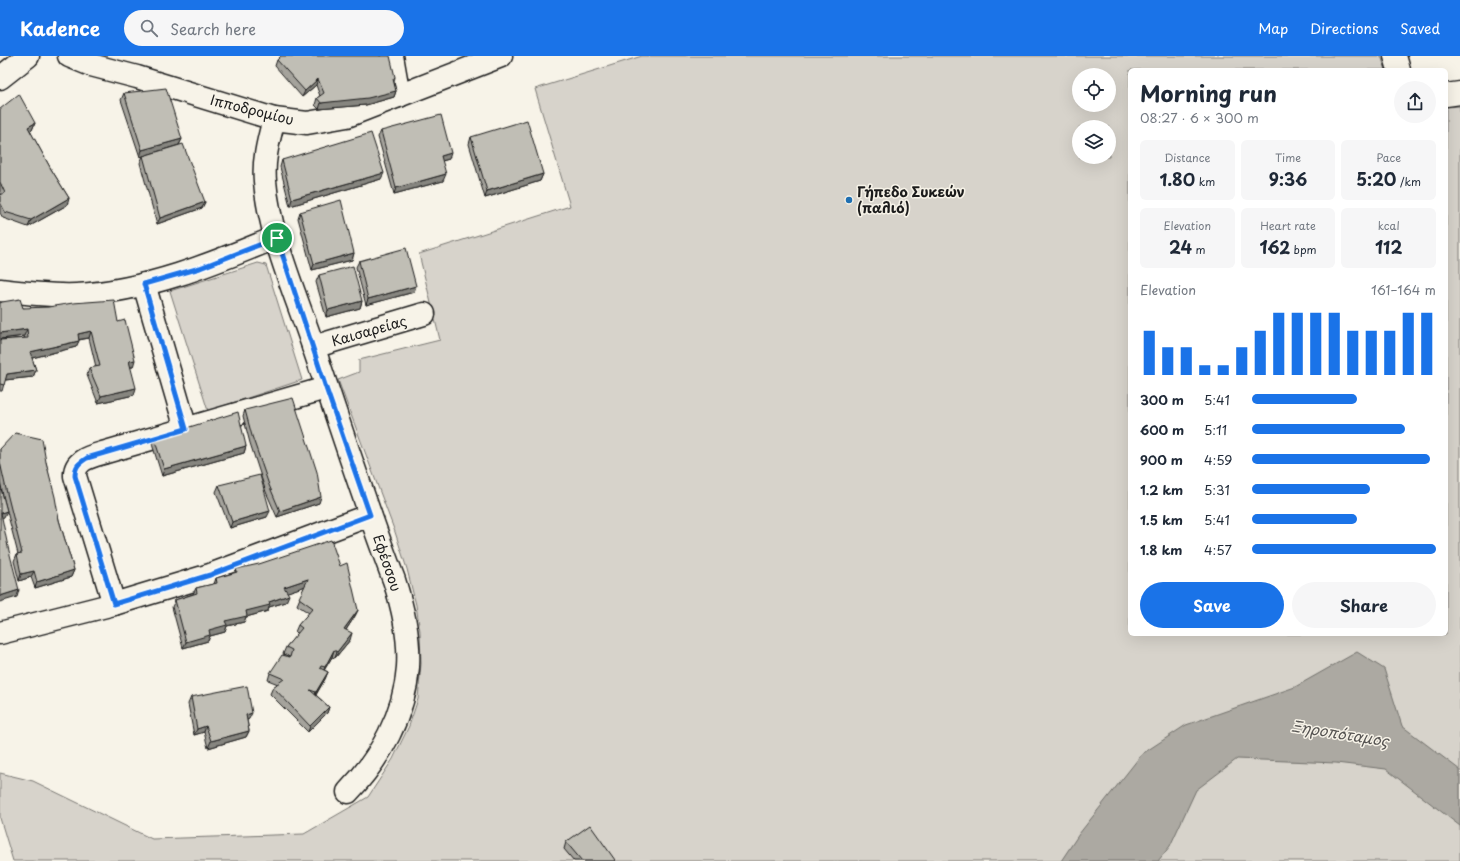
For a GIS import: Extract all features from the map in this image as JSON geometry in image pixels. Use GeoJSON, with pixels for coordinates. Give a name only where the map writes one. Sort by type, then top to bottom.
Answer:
{"type":"FeatureCollection","features":[{"type":"Feature","properties":{"kind":"street"},"geometry":{"type":"LineString","coordinates":[[0,78],[28,56]]}},
{"type":"Feature","properties":{"kind":"street","name":"Ιπποδρομίου"},"geometry":{"type":"LineString","coordinates":[[68,56],[91,65],[137,77],[274,118],[307,123],[347,116],[501,56]]}},
{"type":"Feature","properties":{"kind":"street"},"geometry":{"type":"LineString","coordinates":[[392,56],[399,96]]}},
{"type":"Feature","properties":{"kind":"street"},"geometry":{"type":"LineString","coordinates":[[1395,56],[1398,68]]}},
{"type":"Feature","properties":{"kind":"street"},"geometry":{"type":"LineString","coordinates":[[1448,95],[1460,94]]}},
{"type":"Feature","properties":{"kind":"street","name":"Εφέσσου"},"geometry":{"type":"LineString","coordinates":[[274,118],[264,167],[266,189],[277,238],[326,388],[394,580],[403,613],[406,631],[408,666],[404,694],[393,724],[373,761],[362,777],[348,792]]}},
{"type":"Feature","properties":{"kind":"street"},"geometry":{"type":"LineString","coordinates":[[0,290],[53,295],[112,291],[144,284],[200,268],[277,238]]}},
{"type":"Feature","properties":{"kind":"street"},"geometry":{"type":"LineString","coordinates":[[144,284],[186,429]]}},
{"type":"Feature","properties":{"kind":"street","name":"Καισαρείας"},"geometry":{"type":"LineString","coordinates":[[313,347],[424,314]]}},
{"type":"Feature","properties":{"kind":"street"},"geometry":{"type":"LineString","coordinates":[[114,604],[75,476],[76,468],[79,463],[87,458],[326,388]]}},
{"type":"Feature","properties":{"kind":"street"},"geometry":{"type":"LineString","coordinates":[[0,633],[114,604],[210,575],[370,515]]}},
{"type":"Feature","properties":{"kind":"shaded area"},"geometry":{"type":"Polygon","coordinates":[[[642,56],[1381,56],[1385,68],[1128,68],[1128,636],[1448,636],[1448,107],[1460,106],[1460,861],[13,861],[0,818],[0,773],[33,781],[152,839],[304,834],[368,797],[393,759],[409,726],[418,699],[421,664],[420,631],[416,605],[407,569],[395,532],[338,380],[359,372],[359,360],[440,340],[419,254],[570,206],[535,89],[642,56]]]}},
{"type":"Feature","properties":{"kind":"shaded area"},"geometry":{"type":"Polygon","coordinates":[[[258,263],[266,265],[302,380],[208,411],[170,291],[258,263]]]}},
{"type":"Feature","properties":{"kind":"water","name":"Ξηροπόταμος"},"geometry":{"type":"Polygon","coordinates":[[[1357,652],[1384,669],[1402,726],[1460,770],[1460,826],[1386,769],[1336,763],[1237,759],[1196,790],[1170,846],[1158,861],[1061,861],[1079,834],[1142,754],[1186,725],[1295,687],[1357,652]]]}},
{"type":"Feature","properties":{"kind":"building"},"geometry":{"type":"Polygon","coordinates":[[[281,56],[390,56],[395,77],[393,79],[396,91],[368,98],[321,103],[317,98],[324,93],[318,79],[305,91],[277,60],[281,56]]]}},
{"type":"Feature","properties":{"kind":"building"},"geometry":{"type":"Polygon","coordinates":[[[166,88],[182,139],[142,150],[124,93],[166,88]]]}},
{"type":"Feature","properties":{"kind":"building"},"geometry":{"type":"Polygon","coordinates":[[[19,94],[35,123],[28,127],[69,198],[31,220],[5,212],[0,202],[0,195],[5,193],[0,182],[0,109],[19,94]]]}},
{"type":"Feature","properties":{"kind":"building"},"geometry":{"type":"Polygon","coordinates":[[[441,115],[451,153],[441,156],[446,174],[396,188],[381,131],[441,115]]]}},
{"type":"Feature","properties":{"kind":"building"},"geometry":{"type":"Polygon","coordinates":[[[527,120],[543,174],[487,191],[471,137],[527,120]]]}},
{"type":"Feature","properties":{"kind":"building"},"geometry":{"type":"Polygon","coordinates":[[[371,133],[384,173],[292,199],[282,160],[371,133]]]}},
{"type":"Feature","properties":{"kind":"building"},"geometry":{"type":"Polygon","coordinates":[[[183,144],[205,202],[160,218],[143,156],[183,144]]]}},
{"type":"Feature","properties":{"kind":"building"},"geometry":{"type":"Polygon","coordinates":[[[341,200],[354,253],[314,264],[300,212],[341,200]]]}},
{"type":"Feature","properties":{"kind":"building"},"geometry":{"type":"Polygon","coordinates":[[[406,248],[416,286],[368,299],[359,261],[406,248]]]}},
{"type":"Feature","properties":{"kind":"building"},"geometry":{"type":"Polygon","coordinates":[[[353,266],[362,301],[328,310],[319,275],[353,266]]]}},
{"type":"Feature","properties":{"kind":"building"},"geometry":{"type":"Polygon","coordinates":[[[20,299],[23,308],[114,300],[118,322],[125,320],[135,360],[129,361],[136,388],[101,396],[89,368],[100,366],[91,331],[78,334],[79,341],[30,352],[36,370],[7,374],[4,385],[0,384],[0,340],[28,338],[27,329],[0,333],[0,303],[20,299]]]}},
{"type":"Feature","properties":{"kind":"building"},"geometry":{"type":"Polygon","coordinates":[[[293,398],[317,472],[321,497],[280,511],[269,485],[252,436],[245,410],[293,398]]]}},
{"type":"Feature","properties":{"kind":"building"},"geometry":{"type":"Polygon","coordinates":[[[238,412],[246,446],[164,469],[154,438],[238,412]]]}},
{"type":"Feature","properties":{"kind":"building"},"geometry":{"type":"Polygon","coordinates":[[[15,433],[42,439],[59,520],[74,570],[37,582],[34,571],[21,574],[17,554],[22,553],[0,462],[0,449],[15,433]]]}},
{"type":"Feature","properties":{"kind":"building"},"geometry":{"type":"Polygon","coordinates":[[[260,475],[270,511],[232,522],[219,485],[260,475]]]}},
{"type":"Feature","properties":{"kind":"building"},"geometry":{"type":"Polygon","coordinates":[[[0,485],[7,511],[1,513],[19,590],[0,596],[0,485]]]}},
{"type":"Feature","properties":{"kind":"building"},"geometry":{"type":"Polygon","coordinates":[[[331,540],[340,566],[347,563],[358,610],[344,629],[352,633],[337,652],[334,650],[325,667],[321,666],[320,668],[328,672],[316,692],[310,690],[329,707],[310,726],[273,687],[284,679],[270,673],[282,655],[290,657],[292,650],[286,647],[302,628],[298,625],[313,608],[299,598],[308,579],[284,587],[289,595],[269,602],[270,605],[246,611],[247,616],[225,621],[227,625],[209,630],[210,635],[186,642],[175,600],[197,593],[196,588],[217,583],[216,578],[237,572],[236,569],[259,564],[331,540]]]}},
{"type":"Feature","properties":{"kind":"building"},"geometry":{"type":"Polygon","coordinates":[[[247,686],[252,713],[246,715],[249,731],[211,741],[206,726],[197,729],[191,697],[247,686]]]}},
{"type":"Feature","properties":{"kind":"building"},"geometry":{"type":"Polygon","coordinates":[[[590,825],[615,860],[614,861],[582,861],[566,842],[590,825]]]}},
{"type":"Feature","properties":{"kind":"place","name":"Γήπεδο Συκεών (παλιό)"},"geometry":{"type":"Point","coordinates":[849,200]}},
{"type":"Feature","properties":{"kind":"route"},"geometry":{"type":"LineString","coordinates":[[277,238],[326,388],[370,515],[210,575],[114,604],[75,476],[76,468],[79,463],[87,458],[186,429],[144,284],[200,268],[277,238]]}}]}
